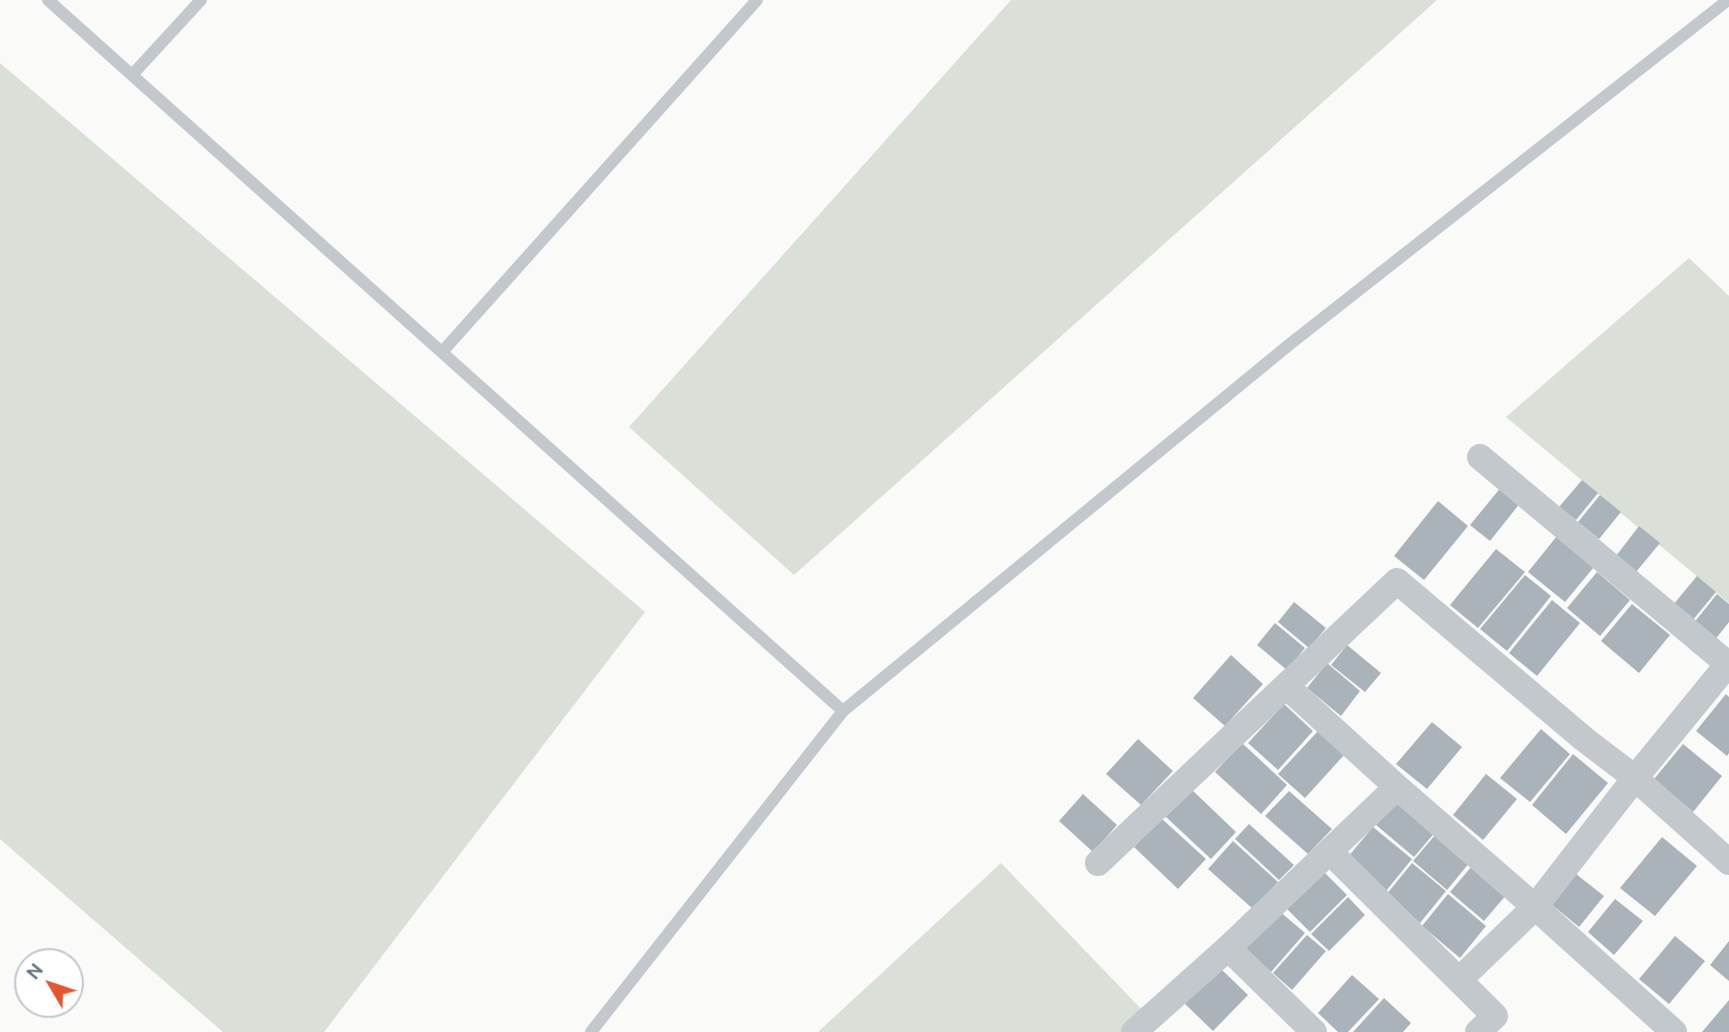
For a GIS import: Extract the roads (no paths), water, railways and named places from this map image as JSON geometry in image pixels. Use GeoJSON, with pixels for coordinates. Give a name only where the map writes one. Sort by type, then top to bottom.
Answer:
{"type":"FeatureCollection","features":[{"type":"Feature","properties":{"kind":"street"},"geometry":{"type":"LineString","coordinates":[[1460,981],[1535,906],[1728,665],[1480,457]]}},
{"type":"Feature","properties":{"kind":"street"},"geometry":{"type":"LineString","coordinates":[[1098,863],[1397,581],[1584,739],[1635,778],[1729,862]]}},
{"type":"Feature","properties":{"kind":"street"},"geometry":{"type":"LineString","coordinates":[[1286,686],[1674,1032]]}},
{"type":"Feature","properties":{"kind":"street"},"geometry":{"type":"LineString","coordinates":[[1134,1032],[1228,948],[1397,787]]}},
{"type":"Feature","properties":{"kind":"street"},"geometry":{"type":"LineString","coordinates":[[1330,852],[1460,981],[1495,1027]]}},
{"type":"Feature","properties":{"kind":"street"},"geometry":{"type":"LineString","coordinates":[[1228,948],[1314,1032]]}},
{"type":"Feature","properties":{"kind":"lane"},"geometry":{"type":"LineString","coordinates":[[48,0],[843,711]]}},
{"type":"Feature","properties":{"kind":"lane"},"geometry":{"type":"LineString","coordinates":[[132,75],[201,0]]}},
{"type":"Feature","properties":{"kind":"lane"},"geometry":{"type":"LineString","coordinates":[[442,352],[757,0]]}},
{"type":"Feature","properties":{"kind":"lane"},"geometry":{"type":"LineString","coordinates":[[591,1032],[843,711],[1290,344],[1728,0]]}}]}
